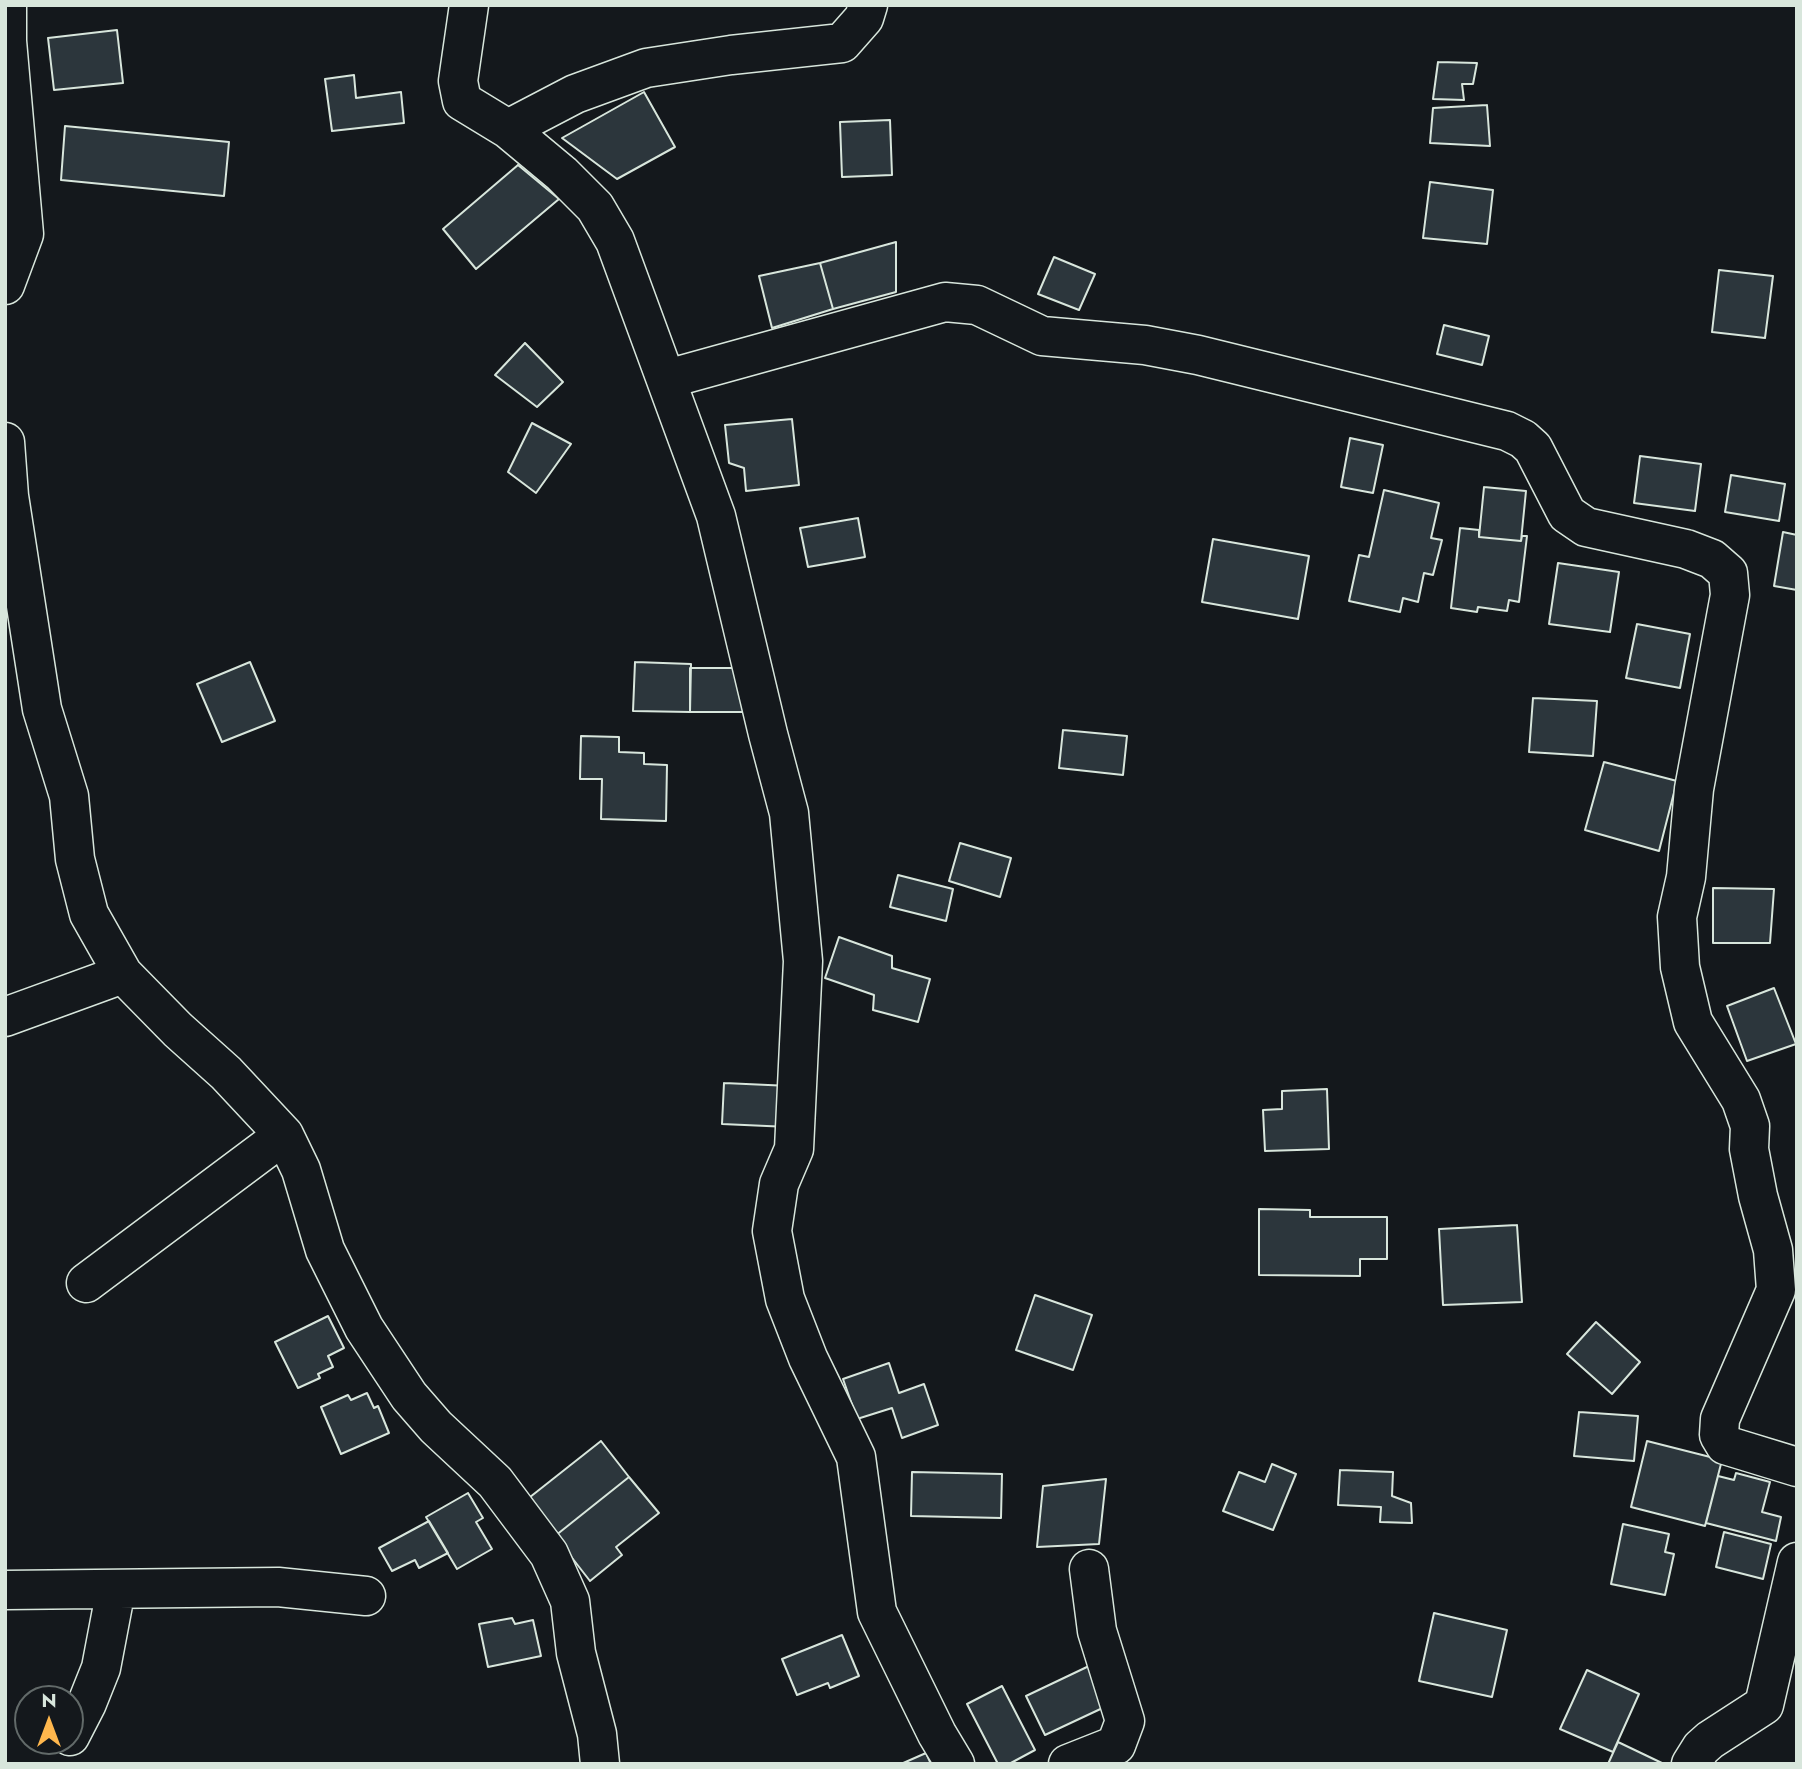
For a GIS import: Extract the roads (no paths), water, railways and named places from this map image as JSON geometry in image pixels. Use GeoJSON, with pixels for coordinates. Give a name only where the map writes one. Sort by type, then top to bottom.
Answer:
{"type":"FeatureCollection","features":[{"type":"Feature","properties":{"kind":"street"},"geometry":{"type":"LineString","coordinates":[[5,285],[24,234],[7,41],[8,5]]}},
{"type":"Feature","properties":{"kind":"street"},"geometry":{"type":"LineString","coordinates":[[469,5],[458,81],[462,101],[508,129],[562,174],[595,207],[615,241],[716,516],[789,813],[803,961],[794,1149],[779,1184],[772,1231],[785,1299],[808,1358],[856,1457],[877,1612],[937,1734],[955,1764]]}},
{"type":"Feature","properties":{"kind":"street"},"geometry":{"type":"LineString","coordinates":[[508,129],[575,94],[646,68],[731,55],[842,43],[864,19],[868,5]]}},
{"type":"Feature","properties":{"kind":"street"},"geometry":{"type":"LineString","coordinates":[[667,379],[945,302],[977,305],[1042,336],[1145,345],[1198,355],[1507,431],[1523,439],[1533,449],[1567,514],[1586,527],[1686,549],[1712,559],[1728,573],[1730,595],[1695,789],[1686,877],[1677,918],[1680,967],[1693,1022],[1741,1100],[1750,1126],[1749,1149],[1758,1196],[1773,1250],[1776,1290],[1720,1419],[1719,1435],[1725,1445],[1797,1467]]}},
{"type":"Feature","properties":{"kind":"street"},"geometry":{"type":"LineString","coordinates":[[5,442],[9,496],[42,709],[69,796],[75,859],[89,914],[123,974],[178,1030],[226,1073],[284,1135],[301,1170],[325,1250],[364,1328],[409,1396],[436,1427],[495,1482],[549,1554],[570,1601],[576,1653],[597,1734],[600,1764]]}},
{"type":"Feature","properties":{"kind":"street"},"geometry":{"type":"LineString","coordinates":[[5,1017],[123,974]]}},
{"type":"Feature","properties":{"kind":"street"},"geometry":{"type":"LineString","coordinates":[[86,1283],[284,1135]]}},
{"type":"Feature","properties":{"kind":"street"},"geometry":{"type":"LineString","coordinates":[[1691,1764],[1710,1740],[1764,1706],[1797,1562]]}},
{"type":"Feature","properties":{"kind":"street"},"geometry":{"type":"LineString","coordinates":[[1068,1764],[1116,1745],[1125,1721],[1097,1631],[1089,1569]]}},
{"type":"Feature","properties":{"kind":"street"},"geometry":{"type":"LineString","coordinates":[[5,1590],[278,1587],[366,1597]]}},
{"type":"Feature","properties":{"kind":"street"},"geometry":{"type":"LineString","coordinates":[[84,1709],[101,1668],[116,1589]]}}]}
